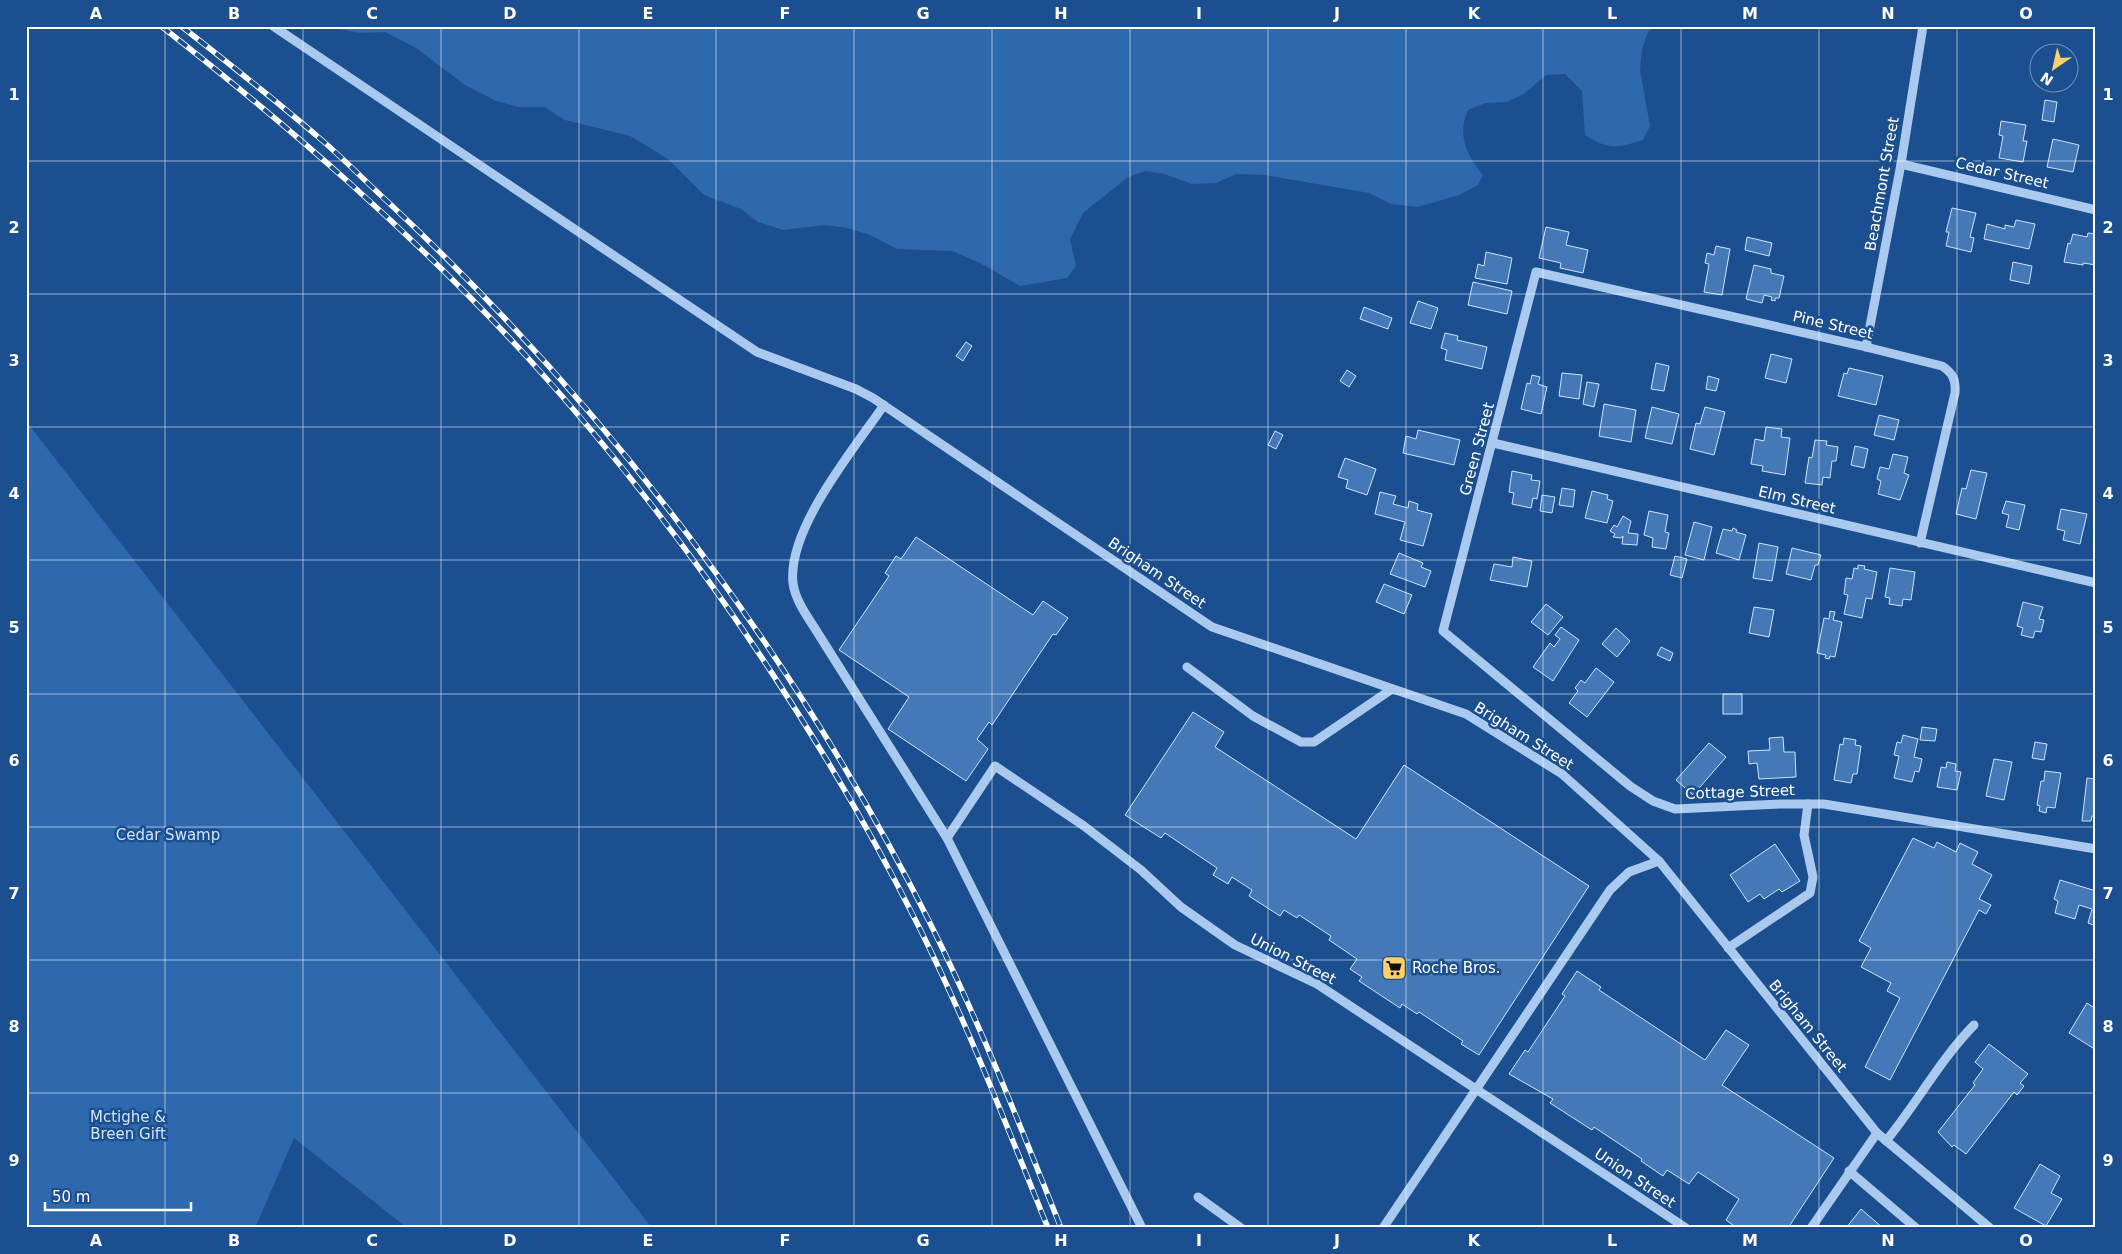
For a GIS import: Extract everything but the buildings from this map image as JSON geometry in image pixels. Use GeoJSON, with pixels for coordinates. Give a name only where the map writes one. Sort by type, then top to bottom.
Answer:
{"type":"FeatureCollection","features":[{"type":"Feature","properties":{"kind":"street","name":"Brigham Street"},"geometry":{"type":"LineString","coordinates":[[273,26],[757,352],[856,389],[873,398],[1212,627],[1466,714],[1562,774],[1659,861],[1876,1133],[1990,1228]]}},
{"type":"Feature","properties":{"kind":"street","name":"Beachmont Street"},"geometry":{"type":"LineString","coordinates":[[1866,347],[1902,164],[1923,26]]}},
{"type":"Feature","properties":{"kind":"street","name":"Cedar Street"},"geometry":{"type":"LineString","coordinates":[[1902,164],[2096,210]]}},
{"type":"Feature","properties":{"kind":"street","name":"Pine Street"},"geometry":{"type":"LineString","coordinates":[[1536,272],[1942,366],[1954,376],[1955,393],[1920,542]]}},
{"type":"Feature","properties":{"kind":"street","name":"Green Street"},"geometry":{"type":"LineString","coordinates":[[1443,632],[1536,272]]}},
{"type":"Feature","properties":{"kind":"street"},"geometry":{"type":"LineString","coordinates":[[884,405],[818,502],[807,523],[795,559],[793,584],[803,607],[819,635],[947,838],[1142,1228]]}},
{"type":"Feature","properties":{"kind":"street","name":"Elm Street"},"geometry":{"type":"LineString","coordinates":[[1493,443],[2096,584]]}},
{"type":"Feature","properties":{"kind":"street","name":"Cottage Street"},"geometry":{"type":"LineString","coordinates":[[1443,632],[1630,786],[1653,801],[1685,810],[1808,804],[1850,808],[2096,849]]}},
{"type":"Feature","properties":{"kind":"street"},"geometry":{"type":"LineString","coordinates":[[1187,667],[1253,716],[1300,742],[1308,743],[1314,742],[1392,689]]}},
{"type":"Feature","properties":{"kind":"street","name":"Union Street"},"geometry":{"type":"LineString","coordinates":[[947,838],[996,766],[1084,826],[1141,870],[1181,908],[1235,944],[1317,984],[1686,1228]]}},
{"type":"Feature","properties":{"kind":"street"},"geometry":{"type":"LineString","coordinates":[[1728,948],[1810,892],[1813,877],[1804,835],[1808,804]]}},
{"type":"Feature","properties":{"kind":"street"},"geometry":{"type":"LineString","coordinates":[[1383,1228],[1610,890],[1630,872],[1659,861]]}},
{"type":"Feature","properties":{"kind":"street"},"geometry":{"type":"LineString","coordinates":[[1886,1141],[1906,1117],[1958,1042],[1974,1025]]}},
{"type":"Feature","properties":{"kind":"street"},"geometry":{"type":"LineString","coordinates":[[1811,1228],[1876,1133]]}},
{"type":"Feature","properties":{"kind":"street"},"geometry":{"type":"LineString","coordinates":[[1850,1171],[1916,1228]]}},
{"type":"Feature","properties":{"kind":"street"},"geometry":{"type":"LineString","coordinates":[[1198,1197],[1241,1228]]}},
{"type":"Feature","properties":{"kind":"green space"},"geometry":{"type":"Polygon","coordinates":[[[324,26],[1655,26],[1648,32],[1642,49],[1640,70],[1650,126],[1643,140],[1627,145],[1613,146],[1600,143],[1585,135],[1582,91],[1565,74],[1546,75],[1524,94],[1507,102],[1485,103],[1468,110],[1463,127],[1463,136],[1472,160],[1483,175],[1478,185],[1459,195],[1418,207],[1391,204],[1369,193],[1264,175],[1236,174],[1216,183],[1192,184],[1164,174],[1146,171],[1128,177],[1083,213],[1070,239],[1076,266],[1067,278],[1020,286],[980,263],[952,251],[897,249],[870,235],[847,228],[825,225],[783,230],[758,222],[741,209],[704,195],[668,159],[630,136],[565,120],[544,107],[518,107],[494,100],[465,85],[416,48],[385,32],[360,33],[324,26]]]}},
{"type":"Feature","properties":{"kind":"green space","name":"Cedar Swamp"},"geometry":{"type":"Polygon","coordinates":[[[26,421],[652,1228],[407,1228],[294,1138],[255,1228],[26,1228],[26,421]]]}},
{"type":"Feature","properties":{"kind":"railway"},"geometry":{"type":"LineString","coordinates":[[161,26],[305,144],[442,269],[528,358],[585,422],[692,558],[743,629],[791,702],[879,851],[919,927],[954,1001],[1048,1228]]}},
{"type":"Feature","properties":{"kind":"railway"},"geometry":{"type":"LineString","coordinates":[[181,26],[267,94],[326,144],[470,282],[547,364],[621,450],[690,538],[756,630],[818,724],[876,821],[929,921],[965,997],[1061,1228]]}},
{"type":"Feature","properties":{"kind":"place","name":"Roche Bros."},"geometry":{"type":"Point","coordinates":[1394,968]}},
{"type":"Feature","properties":{"kind":"park label","name":"Mctighe & Breen Gift"},"geometry":{"type":"Point","coordinates":[128,1126]}}]}
